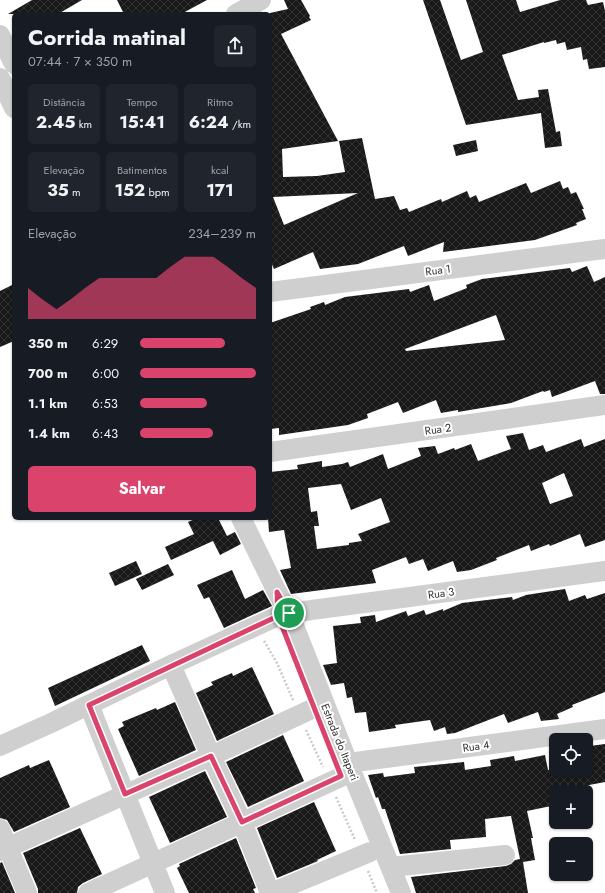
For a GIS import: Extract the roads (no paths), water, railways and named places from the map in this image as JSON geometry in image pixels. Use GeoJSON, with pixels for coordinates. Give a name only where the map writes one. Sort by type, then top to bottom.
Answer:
{"type":"FeatureCollection","features":[{"type":"Feature","properties":{"kind":"street"},"geometry":{"type":"LineString","coordinates":[[240,12],[261,0]]}},
{"type":"Feature","properties":{"kind":"street"},"geometry":{"type":"LineString","coordinates":[[0,35],[12,60]]}},
{"type":"Feature","properties":{"kind":"street"},"geometry":{"type":"LineString","coordinates":[[0,78],[12,104]]}},
{"type":"Feature","properties":{"kind":"street","name":"Rua 1"},"geometry":{"type":"LineString","coordinates":[[272,292],[605,249]]}},
{"type":"Feature","properties":{"kind":"street","name":"Rua 2"},"geometry":{"type":"LineString","coordinates":[[272,452],[605,405]]}},
{"type":"Feature","properties":{"kind":"street","name":"Estrada do Itaperi"},"geometry":{"type":"LineString","coordinates":[[242,520],[277,592],[366,854],[386,893]]}},
{"type":"Feature","properties":{"kind":"street","name":"Rua 3"},"geometry":{"type":"LineString","coordinates":[[0,746],[284,614],[605,571]]}},
{"type":"Feature","properties":{"kind":"street","name":"Estrada do Itaperi"},"geometry":{"type":"LineString","coordinates":[[284,614],[307,712],[339,774],[391,867],[401,893]]}},
{"type":"Feature","properties":{"kind":"street"},"geometry":{"type":"LineString","coordinates":[[172,665],[211,756],[242,822],[271,893],[366,854]]}},
{"type":"Feature","properties":{"kind":"street"},"geometry":{"type":"LineString","coordinates":[[89,705],[165,893]]}},
{"type":"Feature","properties":{"kind":"street"},"geometry":{"type":"LineString","coordinates":[[4,849],[307,712]]}},
{"type":"Feature","properties":{"kind":"street","name":"Rua 4"},"geometry":{"type":"LineString","coordinates":[[88,893],[242,822],[339,774],[605,729]]}},
{"type":"Feature","properties":{"kind":"street"},"geometry":{"type":"LineString","coordinates":[[0,829],[4,849],[27,893]]}},
{"type":"Feature","properties":{"kind":"street"},"geometry":{"type":"LineString","coordinates":[[391,867],[505,855]]}}]}
